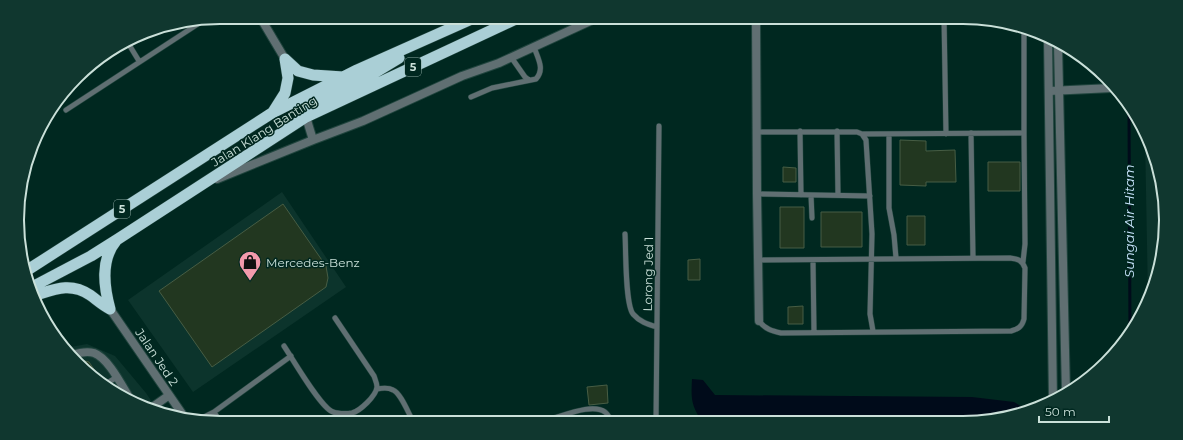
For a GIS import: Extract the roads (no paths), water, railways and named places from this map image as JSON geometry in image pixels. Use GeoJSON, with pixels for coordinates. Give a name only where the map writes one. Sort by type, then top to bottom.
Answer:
{"type":"FeatureCollection","features":[{"type":"Feature","properties":{"kind":"highway","name":"Jalan Klang Banting"},"geometry":{"type":"LineString","coordinates":[[30,268],[272,113],[344,77],[459,24]]}},
{"type":"Feature","properties":{"kind":"highway","name":"Jalan Klang Banting"},"geometry":{"type":"LineString","coordinates":[[35,285],[91,256],[306,117],[505,24]]}},
{"type":"Feature","properties":{"kind":"highway"},"geometry":{"type":"LineString","coordinates":[[306,117],[309,106],[315,101],[371,75],[450,28]]}},
{"type":"Feature","properties":{"kind":"highway"},"geometry":{"type":"LineString","coordinates":[[285,59],[298,71],[313,75],[344,77]]}},
{"type":"Feature","properties":{"kind":"highway"},"geometry":{"type":"LineString","coordinates":[[272,113],[285,93],[288,78],[285,59]]}},
{"type":"Feature","properties":{"kind":"highway"},"geometry":{"type":"LineString","coordinates":[[110,309],[106,292],[106,262],[110,251],[118,239]]}},
{"type":"Feature","properties":{"kind":"highway"},"geometry":{"type":"LineString","coordinates":[[39,294],[58,288],[69,287],[81,290],[90,295],[100,304],[110,309]]}},
{"type":"Feature","properties":{"kind":"street"},"geometry":{"type":"LineString","coordinates":[[264,24],[285,59]]}},
{"type":"Feature","properties":{"kind":"street"},"geometry":{"type":"LineString","coordinates":[[201,185],[363,121],[462,76],[511,57],[584,24]]}},
{"type":"Feature","properties":{"kind":"street"},"geometry":{"type":"LineString","coordinates":[[756,24],[759,321]]}},
{"type":"Feature","properties":{"kind":"street"},"geometry":{"type":"LineString","coordinates":[[1048,43],[1053,394]]}},
{"type":"Feature","properties":{"kind":"street"},"geometry":{"type":"LineString","coordinates":[[1058,48],[1066,387]]}},
{"type":"Feature","properties":{"kind":"street"},"geometry":{"type":"LineString","coordinates":[[1049,91],[1108,88]]}},
{"type":"Feature","properties":{"kind":"street"},"geometry":{"type":"LineString","coordinates":[[306,117],[313,140]]}},
{"type":"Feature","properties":{"kind":"street","name":"Jalan Jed 2"},"geometry":{"type":"LineString","coordinates":[[110,309],[180,412]]}},
{"type":"Feature","properties":{"kind":"street"},"geometry":{"type":"LineString","coordinates":[[77,354],[82,352],[94,353],[102,359],[116,376],[126,392]]}},
{"type":"Feature","properties":{"kind":"street"},"geometry":{"type":"LineString","coordinates":[[155,405],[168,396]]}},
{"type":"Feature","properties":{"kind":"lane"},"geometry":{"type":"LineString","coordinates":[[944,24],[946,134]]}},
{"type":"Feature","properties":{"kind":"lane"},"geometry":{"type":"LineString","coordinates":[[66,110],[195,26]]}},
{"type":"Feature","properties":{"kind":"lane"},"geometry":{"type":"LineString","coordinates":[[759,321],[762,326],[768,330],[781,333],[1003,331],[1017,330],[1022,325],[1024,319],[1025,268],[1023,262],[1025,244],[1024,34]]}},
{"type":"Feature","properties":{"kind":"lane"},"geometry":{"type":"LineString","coordinates":[[130,46],[139,61]]}},
{"type":"Feature","properties":{"kind":"lane"},"geometry":{"type":"LineString","coordinates":[[471,97],[492,88],[529,80],[536,80],[541,69],[534,47]]}},
{"type":"Feature","properties":{"kind":"lane"},"geometry":{"type":"LineString","coordinates":[[511,57],[525,77],[529,80]]}},
{"type":"Feature","properties":{"kind":"lane","name":"Lorong Jed 1"},"geometry":{"type":"LineString","coordinates":[[656,416],[659,126]]}},
{"type":"Feature","properties":{"kind":"lane"},"geometry":{"type":"LineString","coordinates":[[800,131],[801,195]]}},
{"type":"Feature","properties":{"kind":"lane"},"geometry":{"type":"LineString","coordinates":[[757,132],[837,131],[862,134],[1024,133]]}},
{"type":"Feature","properties":{"kind":"lane"},"geometry":{"type":"LineString","coordinates":[[837,131],[838,195]]}},
{"type":"Feature","properties":{"kind":"lane"},"geometry":{"type":"LineString","coordinates":[[971,133],[973,258]]}},
{"type":"Feature","properties":{"kind":"lane"},"geometry":{"type":"LineString","coordinates":[[862,134],[866,140],[870,196],[872,234],[870,314],[873,331]]}},
{"type":"Feature","properties":{"kind":"lane"},"geometry":{"type":"LineString","coordinates":[[889,134],[890,208],[896,258]]}},
{"type":"Feature","properties":{"kind":"lane"},"geometry":{"type":"LineString","coordinates":[[757,194],[870,196]]}},
{"type":"Feature","properties":{"kind":"lane"},"geometry":{"type":"LineString","coordinates":[[811,195],[812,218]]}},
{"type":"Feature","properties":{"kind":"lane"},"geometry":{"type":"LineString","coordinates":[[625,234],[628,296],[632,312],[641,322],[657,327]]}},
{"type":"Feature","properties":{"kind":"lane"},"geometry":{"type":"LineString","coordinates":[[758,260],[1010,258],[1019,259],[1023,262]]}},
{"type":"Feature","properties":{"kind":"lane"},"geometry":{"type":"LineString","coordinates":[[813,260],[814,332]]}},
{"type":"Feature","properties":{"kind":"lane"},"geometry":{"type":"LineString","coordinates":[[284,346],[322,404],[332,411],[344,414],[353,413],[366,404],[377,389],[374,376],[335,318]]}},
{"type":"Feature","properties":{"kind":"lane"},"geometry":{"type":"LineString","coordinates":[[206,416],[214,412],[291,356]]}},
{"type":"Feature","properties":{"kind":"lane"},"geometry":{"type":"LineString","coordinates":[[109,381],[116,376]]}},
{"type":"Feature","properties":{"kind":"lane"},"geometry":{"type":"LineString","coordinates":[[377,389],[386,388],[398,393],[410,416]]}},
{"type":"Feature","properties":{"kind":"lane"},"geometry":{"type":"LineString","coordinates":[[561,416],[578,410],[598,409],[605,412],[608,416]]}},
{"type":"Feature","properties":{"kind":"lane"},"geometry":{"type":"LineString","coordinates":[[214,412],[217,416]]}},
{"type":"Feature","properties":{"kind":"waterway","name":"Sungai Air Hitam"},"geometry":{"type":"LineString","coordinates":[[1129,116],[1130,323]]}},
{"type":"Feature","properties":{"kind":"place","name":"Mercedes-Benz"},"geometry":{"type":"Point","coordinates":[250,282]}}]}
